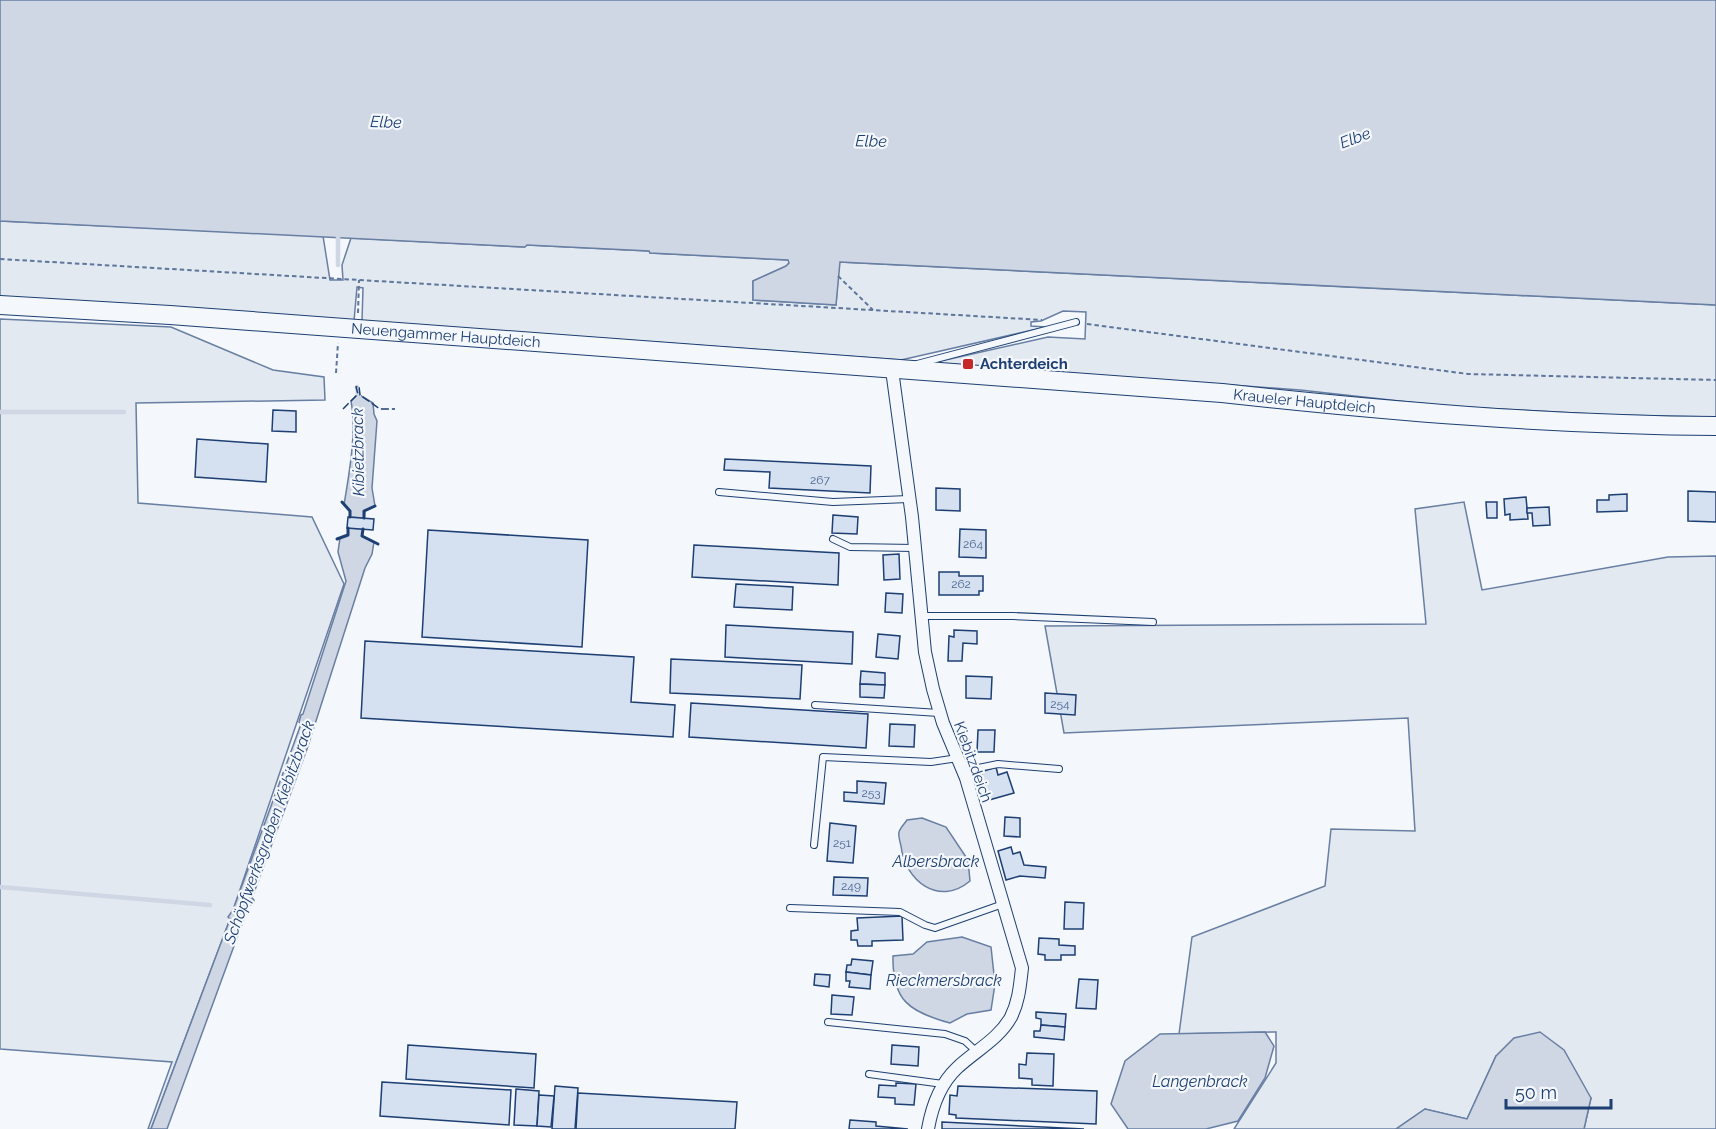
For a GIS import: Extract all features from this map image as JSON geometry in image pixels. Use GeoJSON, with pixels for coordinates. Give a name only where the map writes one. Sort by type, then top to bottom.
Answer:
{"type":"FeatureCollection","features":[{"type":"Feature","properties":{"kind":"street","name":"Neuengammer Hauptdeich"},"geometry":{"type":"LineString","coordinates":[[0,305],[892,370]]}},
{"type":"Feature","properties":{"kind":"street","name":"Kraueler Hauptdeich"},"geometry":{"type":"LineString","coordinates":[[892,370],[1222,393],[1374,410],[1668,426],[1716,426]]}},
{"type":"Feature","properties":{"kind":"street","name":"Kiebitzdeich"},"geometry":{"type":"LineString","coordinates":[[892,370],[915,548],[925,652],[940,713],[963,771],[1022,968],[1019,996],[1010,1018],[994,1038],[956,1068],[944,1084],[931,1110],[928,1129]]}},
{"type":"Feature","properties":{"kind":"lane"},"geometry":{"type":"LineString","coordinates":[[892,370],[1076,322]]}},
{"type":"Feature","properties":{"kind":"lane"},"geometry":{"type":"LineString","coordinates":[[719,492],[833,502],[909,499]]}},
{"type":"Feature","properties":{"kind":"lane"},"geometry":{"type":"LineString","coordinates":[[833,539],[850,547],[915,548]]}},
{"type":"Feature","properties":{"kind":"lane"},"geometry":{"type":"LineString","coordinates":[[921,616],[1013,616],[1153,622]]}},
{"type":"Feature","properties":{"kind":"lane"},"geometry":{"type":"LineString","coordinates":[[815,705],[940,713]]}},
{"type":"Feature","properties":{"kind":"lane"},"geometry":{"type":"LineString","coordinates":[[814,845],[823,756],[930,762],[958,758]]}},
{"type":"Feature","properties":{"kind":"lane"},"geometry":{"type":"LineString","coordinates":[[963,771],[998,764],[1059,769]]}},
{"type":"Feature","properties":{"kind":"lane"},"geometry":{"type":"LineString","coordinates":[[790,908],[900,912],[935,928],[1003,904]]}},
{"type":"Feature","properties":{"kind":"lane"},"geometry":{"type":"LineString","coordinates":[[828,1022],[945,1034],[965,1041],[977,1053]]}},
{"type":"Feature","properties":{"kind":"lane"},"geometry":{"type":"LineString","coordinates":[[869,1074],[944,1084]]}},
{"type":"Feature","properties":{"kind":"path"},"geometry":{"type":"LineString","coordinates":[[0,259],[1076,322],[1468,374],[1716,380]]}},
{"type":"Feature","properties":{"kind":"path"},"geometry":{"type":"LineString","coordinates":[[838,276],[873,310]]}},
{"type":"Feature","properties":{"kind":"path"},"geometry":{"type":"LineString","coordinates":[[336,373],[359,280]]}},
{"type":"Feature","properties":{"kind":"shaded area"},"geometry":{"type":"Polygon","coordinates":[[[0,221],[323,236],[330,280],[343,280],[342,265],[351,238],[649,251],[650,253],[789,260],[787,266],[753,281],[753,300],[836,305],[839,262],[1716,305],[1716,417],[1611,415],[1445,406],[1300,390],[932,363],[1048,337],[1085,339],[1086,312],[1063,311],[1041,321],[1031,322],[1031,326],[1046,327],[901,360],[362,321],[363,288],[357,287],[354,321],[0,297],[0,221]]]}},
{"type":"Feature","properties":{"kind":"shaded area"},"geometry":{"type":"Polygon","coordinates":[[[0,319],[171,327],[273,370],[324,377],[325,400],[136,403],[138,503],[312,517],[344,584],[230,919],[151,1129],[148,1129],[172,1062],[0,1049],[0,319]]]}},
{"type":"Feature","properties":{"kind":"shaded area"},"geometry":{"type":"Polygon","coordinates":[[[1464,502],[1482,590],[1668,557],[1716,556],[1716,1129],[1584,1129],[1591,1098],[1496,1056],[1467,1119],[1425,1109],[1396,1129],[1234,1129],[1276,1063],[1276,1032],[1179,1034],[1192,937],[1325,886],[1331,829],[1415,831],[1408,718],[1064,733],[1045,626],[1426,624],[1415,509],[1464,502]]]}},
{"type":"Feature","properties":{"kind":"water","name":"Elbe"},"geometry":{"type":"Polygon","coordinates":[[[0,0],[1716,0],[1716,305],[840,262],[836,305],[753,300],[753,281],[786,266],[789,263],[788,260],[650,253],[649,251],[0,221],[0,0]]]}},
{"type":"Feature","properties":{"kind":"water"},"geometry":{"type":"Polygon","coordinates":[[[358,394],[373,403],[377,421],[372,488],[375,506],[365,511],[364,518],[350,517],[350,511],[344,505],[353,439],[351,401],[358,394]]]}},
{"type":"Feature","properties":{"kind":"water","name":"Schöpfwerksgraben Kiebitzbrack"},"geometry":{"type":"Polygon","coordinates":[[[348,528],[363,529],[362,536],[374,542],[372,554],[365,568],[307,749],[252,898],[253,905],[249,905],[167,1129],[151,1129],[301,724],[299,722],[301,715],[346,581],[338,552],[340,538],[348,535],[348,528]]]}},
{"type":"Feature","properties":{"kind":"water","name":"Albersbrack"},"geometry":{"type":"Polygon","coordinates":[[[922,818],[946,827],[968,860],[970,881],[958,888],[936,891],[916,879],[909,870],[904,859],[899,832],[907,820],[922,818]]]}},
{"type":"Feature","properties":{"kind":"water","name":"Rieckmersbrack"},"geometry":{"type":"Polygon","coordinates":[[[962,937],[991,947],[995,984],[991,1010],[967,1014],[950,1023],[924,1014],[906,1002],[896,983],[893,956],[913,954],[927,942],[962,937]]]}},
{"type":"Feature","properties":{"kind":"water","name":"Langenbrack"},"geometry":{"type":"Polygon","coordinates":[[[1265,1032],[1274,1046],[1265,1078],[1238,1121],[1206,1129],[1128,1129],[1111,1104],[1125,1061],[1160,1034],[1265,1032]]]}},
{"type":"Feature","properties":{"kind":"water"},"geometry":{"type":"Polygon","coordinates":[[[1540,1032],[1564,1050],[1591,1098],[1584,1129],[1396,1129],[1425,1109],[1467,1119],[1496,1056],[1514,1038],[1540,1032]]]}},
{"type":"Feature","properties":{"kind":"building"},"geometry":{"type":"Polygon","coordinates":[[[273,410],[296,411],[296,432],[272,431],[273,410]]]}},
{"type":"Feature","properties":{"kind":"building"},"geometry":{"type":"Polygon","coordinates":[[[197,439],[268,444],[266,482],[195,477],[197,439]]]}},
{"type":"Feature","properties":{"kind":"building"},"geometry":{"type":"Polygon","coordinates":[[[725,459],[871,466],[870,493],[769,488],[770,472],[724,470],[725,459]]]}},
{"type":"Feature","properties":{"kind":"building"},"geometry":{"type":"Polygon","coordinates":[[[936,488],[960,489],[960,511],[936,510],[936,488]]]}},
{"type":"Feature","properties":{"kind":"building"},"geometry":{"type":"Polygon","coordinates":[[[1688,491],[1716,492],[1716,522],[1688,521],[1688,491]]]}},
{"type":"Feature","properties":{"kind":"building"},"geometry":{"type":"Polygon","coordinates":[[[1627,494],[1627,511],[1597,512],[1597,500],[1609,500],[1609,495],[1627,494]]]}},
{"type":"Feature","properties":{"kind":"building"},"geometry":{"type":"Polygon","coordinates":[[[1526,497],[1528,519],[1510,520],[1510,514],[1505,515],[1504,499],[1526,497]]]}},
{"type":"Feature","properties":{"kind":"building"},"geometry":{"type":"Polygon","coordinates":[[[1486,502],[1497,502],[1497,518],[1487,518],[1486,502]]]}},
{"type":"Feature","properties":{"kind":"building"},"geometry":{"type":"Polygon","coordinates":[[[1549,507],[1550,525],[1533,526],[1532,513],[1527,513],[1527,508],[1549,507]]]}},
{"type":"Feature","properties":{"kind":"building"},"geometry":{"type":"Polygon","coordinates":[[[833,515],[858,517],[857,534],[832,533],[833,515]]]}},
{"type":"Feature","properties":{"kind":"building"},"geometry":{"type":"Polygon","coordinates":[[[348,517],[374,519],[373,530],[347,528],[348,517]]]}},
{"type":"Feature","properties":{"kind":"building"},"geometry":{"type":"Polygon","coordinates":[[[960,529],[986,530],[986,558],[959,557],[960,529]]]}},
{"type":"Feature","properties":{"kind":"building"},"geometry":{"type":"Polygon","coordinates":[[[428,530],[588,540],[582,647],[422,637],[428,530]]]}},
{"type":"Feature","properties":{"kind":"building"},"geometry":{"type":"Polygon","coordinates":[[[694,545],[839,553],[838,585],[692,577],[694,545]]]}},
{"type":"Feature","properties":{"kind":"building"},"geometry":{"type":"Polygon","coordinates":[[[899,554],[900,579],[884,580],[883,555],[899,554]]]}},
{"type":"Feature","properties":{"kind":"building"},"geometry":{"type":"Polygon","coordinates":[[[939,572],[959,572],[959,576],[983,576],[983,591],[979,591],[979,595],[939,595],[939,572]]]}},
{"type":"Feature","properties":{"kind":"building"},"geometry":{"type":"Polygon","coordinates":[[[736,584],[793,587],[792,610],[734,607],[736,584]]]}},
{"type":"Feature","properties":{"kind":"building"},"geometry":{"type":"Polygon","coordinates":[[[886,593],[903,594],[902,613],[885,612],[886,593]]]}},
{"type":"Feature","properties":{"kind":"building"},"geometry":{"type":"Polygon","coordinates":[[[726,625],[853,632],[852,664],[725,657],[726,625]]]}},
{"type":"Feature","properties":{"kind":"building"},"geometry":{"type":"Polygon","coordinates":[[[954,630],[977,631],[977,644],[963,643],[962,661],[948,661],[949,636],[954,637],[954,630]]]}},
{"type":"Feature","properties":{"kind":"building"},"geometry":{"type":"Polygon","coordinates":[[[878,634],[900,636],[898,659],[876,657],[878,634]]]}},
{"type":"Feature","properties":{"kind":"building"},"geometry":{"type":"Polygon","coordinates":[[[365,641],[634,657],[631,702],[675,705],[673,737],[361,718],[365,641]]]}},
{"type":"Feature","properties":{"kind":"building"},"geometry":{"type":"Polygon","coordinates":[[[671,659],[802,665],[800,699],[670,693],[671,659]]]}},
{"type":"Feature","properties":{"kind":"building"},"geometry":{"type":"Polygon","coordinates":[[[861,671],[885,673],[885,685],[860,684],[861,671]]]}},
{"type":"Feature","properties":{"kind":"building"},"geometry":{"type":"Polygon","coordinates":[[[966,676],[992,677],[991,699],[966,698],[966,676]]]}},
{"type":"Feature","properties":{"kind":"building"},"geometry":{"type":"Polygon","coordinates":[[[860,684],[885,685],[884,698],[860,697],[860,684]]]}},
{"type":"Feature","properties":{"kind":"building"},"geometry":{"type":"Polygon","coordinates":[[[1045,693],[1076,695],[1075,715],[1045,713],[1045,693]]]}},
{"type":"Feature","properties":{"kind":"building"},"geometry":{"type":"Polygon","coordinates":[[[691,703],[868,714],[866,748],[689,737],[691,703]]]}},
{"type":"Feature","properties":{"kind":"building"},"geometry":{"type":"Polygon","coordinates":[[[890,724],[915,725],[914,747],[889,746],[890,724]]]}},
{"type":"Feature","properties":{"kind":"building"},"geometry":{"type":"Polygon","coordinates":[[[978,730],[995,730],[994,752],[977,752],[978,730]]]}},
{"type":"Feature","properties":{"kind":"building"},"geometry":{"type":"Polygon","coordinates":[[[996,767],[998,775],[1007,772],[1014,793],[989,800],[981,772],[996,767]]]}},
{"type":"Feature","properties":{"kind":"building"},"geometry":{"type":"Polygon","coordinates":[[[857,781],[886,783],[884,804],[844,801],[844,792],[857,793],[857,781]]]}},
{"type":"Feature","properties":{"kind":"building"},"geometry":{"type":"Polygon","coordinates":[[[1005,817],[1020,818],[1020,837],[1004,836],[1005,817]]]}},
{"type":"Feature","properties":{"kind":"building"},"geometry":{"type":"Polygon","coordinates":[[[830,823],[856,826],[853,863],[827,861],[830,823]]]}},
{"type":"Feature","properties":{"kind":"building"},"geometry":{"type":"Polygon","coordinates":[[[1011,847],[1013,854],[1020,852],[1024,865],[1046,867],[1045,878],[1020,876],[1006,880],[998,851],[1011,847]]]}},
{"type":"Feature","properties":{"kind":"building"},"geometry":{"type":"Polygon","coordinates":[[[834,877],[868,878],[867,896],[833,895],[834,877]]]}},
{"type":"Feature","properties":{"kind":"building"},"geometry":{"type":"Polygon","coordinates":[[[1065,902],[1084,903],[1083,929],[1064,929],[1065,902]]]}},
{"type":"Feature","properties":{"kind":"building"},"geometry":{"type":"Polygon","coordinates":[[[902,916],[903,940],[872,941],[872,946],[858,946],[857,940],[851,940],[851,931],[858,930],[857,918],[902,916]]]}},
{"type":"Feature","properties":{"kind":"building"},"geometry":{"type":"Polygon","coordinates":[[[1039,938],[1059,939],[1059,945],[1075,946],[1075,955],[1061,955],[1061,960],[1045,960],[1045,955],[1038,954],[1039,938]]]}},
{"type":"Feature","properties":{"kind":"building"},"geometry":{"type":"Polygon","coordinates":[[[852,959],[873,961],[871,975],[846,972],[847,965],[851,965],[852,959]]]}},
{"type":"Feature","properties":{"kind":"building"},"geometry":{"type":"Polygon","coordinates":[[[846,972],[871,975],[870,989],[849,987],[850,981],[846,981],[846,972]]]}},
{"type":"Feature","properties":{"kind":"building"},"geometry":{"type":"Polygon","coordinates":[[[815,974],[830,975],[829,987],[814,985],[815,974]]]}},
{"type":"Feature","properties":{"kind":"building"},"geometry":{"type":"Polygon","coordinates":[[[1079,979],[1098,980],[1096,1009],[1076,1008],[1079,979]]]}},
{"type":"Feature","properties":{"kind":"building"},"geometry":{"type":"Polygon","coordinates":[[[832,995],[854,997],[852,1015],[831,1014],[832,995]]]}},
{"type":"Feature","properties":{"kind":"building"},"geometry":{"type":"Polygon","coordinates":[[[1036,1012],[1066,1014],[1065,1027],[1041,1025],[1041,1019],[1036,1018],[1036,1012]]]}},
{"type":"Feature","properties":{"kind":"building"},"geometry":{"type":"Polygon","coordinates":[[[1041,1025],[1065,1027],[1064,1040],[1034,1037],[1034,1031],[1040,1031],[1041,1025]]]}},
{"type":"Feature","properties":{"kind":"building"},"geometry":{"type":"Polygon","coordinates":[[[408,1045],[536,1054],[534,1088],[406,1079],[408,1045]]]}},
{"type":"Feature","properties":{"kind":"building"},"geometry":{"type":"Polygon","coordinates":[[[892,1045],[919,1047],[918,1066],[891,1064],[892,1045]]]}},
{"type":"Feature","properties":{"kind":"building"},"geometry":{"type":"Polygon","coordinates":[[[1027,1053],[1054,1054],[1053,1086],[1032,1085],[1032,1079],[1019,1078],[1019,1064],[1026,1065],[1027,1053]]]}},
{"type":"Feature","properties":{"kind":"building"},"geometry":{"type":"Polygon","coordinates":[[[382,1082],[511,1090],[509,1125],[380,1116],[382,1082]]]}},
{"type":"Feature","properties":{"kind":"building"},"geometry":{"type":"Polygon","coordinates":[[[896,1083],[916,1084],[914,1105],[895,1104],[895,1098],[878,1097],[879,1085],[896,1086],[896,1083]]]}},
{"type":"Feature","properties":{"kind":"building"},"geometry":{"type":"Polygon","coordinates":[[[555,1086],[578,1088],[575,1129],[552,1129],[555,1086]]]}},
{"type":"Feature","properties":{"kind":"building"},"geometry":{"type":"Polygon","coordinates":[[[958,1086],[1097,1091],[1096,1124],[956,1118],[956,1115],[949,1114],[950,1095],[957,1096],[958,1086]]]}},
{"type":"Feature","properties":{"kind":"building"},"geometry":{"type":"Polygon","coordinates":[[[516,1089],[539,1091],[537,1126],[514,1125],[516,1089]]]}},
{"type":"Feature","properties":{"kind":"building"},"geometry":{"type":"Polygon","coordinates":[[[578,1093],[737,1102],[735,1129],[576,1129],[578,1093]]]}},
{"type":"Feature","properties":{"kind":"building"},"geometry":{"type":"Polygon","coordinates":[[[539,1095],[554,1096],[551,1127],[537,1126],[539,1095]]]}},
{"type":"Feature","properties":{"kind":"building"},"geometry":{"type":"Polygon","coordinates":[[[850,1120],[876,1122],[876,1126],[908,1129],[849,1129],[850,1120]]]}},
{"type":"Feature","properties":{"kind":"building"},"geometry":{"type":"Polygon","coordinates":[[[942,1122],[1084,1129],[942,1129],[942,1122]]]}},
{"type":"Feature","properties":{"kind":"waterway"},"geometry":{"type":"LineString","coordinates":[[338,237],[338,265]]}},
{"type":"Feature","properties":{"kind":"waterway","name":"Kibietzbrack"},"geometry":{"type":"LineString","coordinates":[[357,387],[359,398]]}},
{"type":"Feature","properties":{"kind":"waterway"},"geometry":{"type":"LineString","coordinates":[[0,412],[124,412]]}},
{"type":"Feature","properties":{"kind":"waterway"},"geometry":{"type":"LineString","coordinates":[[0,887],[210,905]]}},
{"type":"Feature","properties":{"kind":"fence"},"geometry":{"type":"LineString","coordinates":[[343,409],[358,394],[356,387],[359,386],[360,395],[380,409],[395,409]]}},
{"type":"Feature","properties":{"kind":"wall"},"geometry":{"type":"LineString","coordinates":[[342,502],[350,511],[350,517]]}},
{"type":"Feature","properties":{"kind":"wall"},"geometry":{"type":"LineString","coordinates":[[364,518],[364,511],[375,506]]}},
{"type":"Feature","properties":{"kind":"wall"},"geometry":{"type":"LineString","coordinates":[[337,539],[348,535],[348,528]]}},
{"type":"Feature","properties":{"kind":"wall"},"geometry":{"type":"LineString","coordinates":[[363,529],[362,536],[378,544]]}},
{"type":"Feature","properties":{"kind":"place","name":"Achterdeich"},"geometry":{"type":"Point","coordinates":[968,364]}}]}
